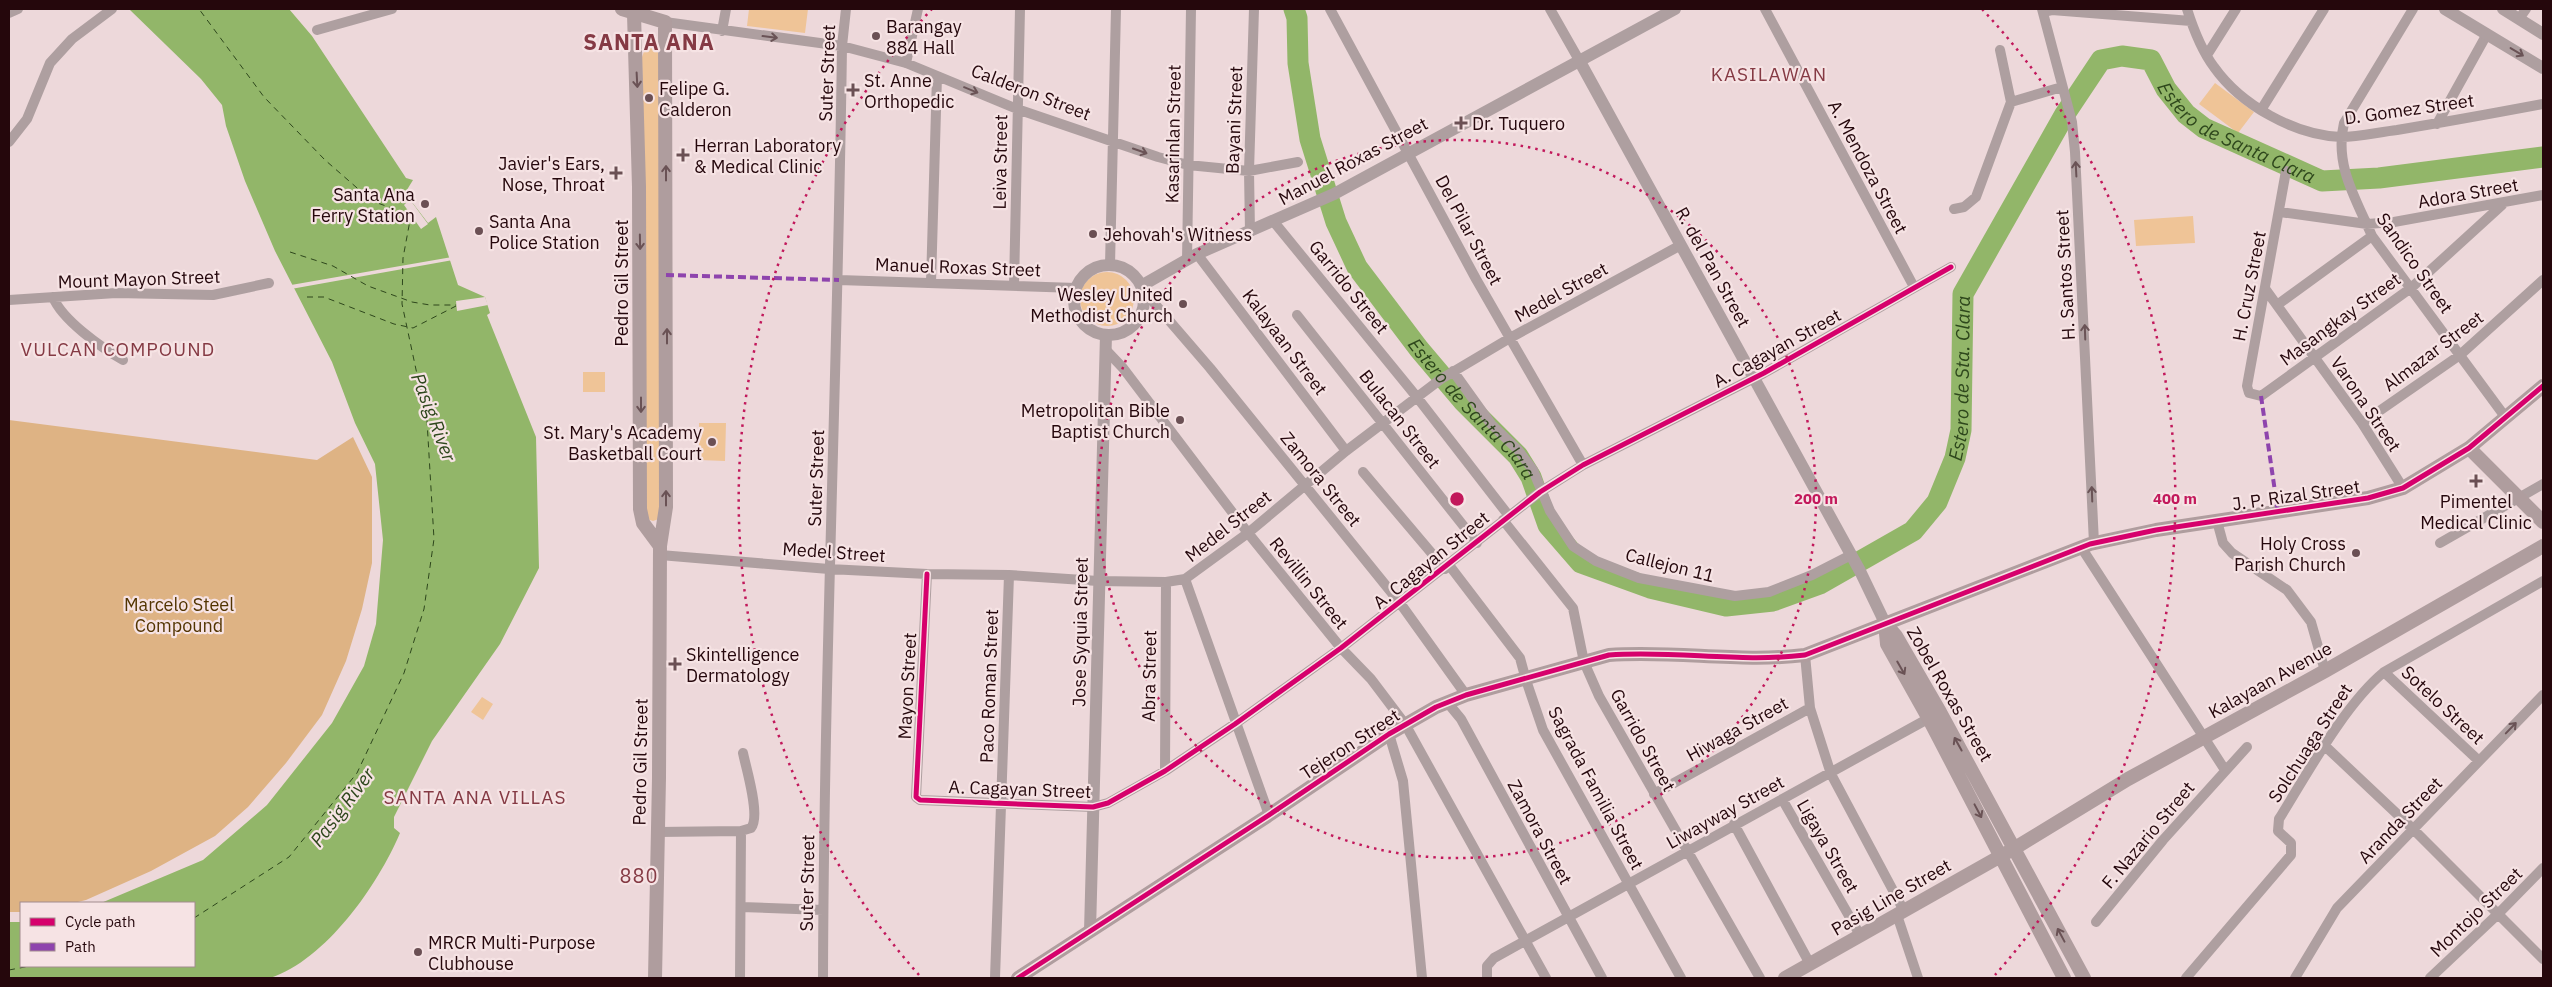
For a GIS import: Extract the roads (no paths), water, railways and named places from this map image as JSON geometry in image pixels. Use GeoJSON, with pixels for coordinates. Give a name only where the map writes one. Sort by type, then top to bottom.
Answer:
{"type":"FeatureCollection","features":[{"type":"Feature","properties":{"kind":"main road","name":"Calderon Street"},"geometry":{"type":"LineString","coordinates":[[628,11],[665,22]]}},
{"type":"Feature","properties":{"kind":"main road","name":"Pedro Gil Street"},"geometry":{"type":"LineString","coordinates":[[628,11],[639,187],[640,509],[643,523],[660,550]]}},
{"type":"Feature","properties":{"kind":"main road","name":"Pedro Gil Street"},"geometry":{"type":"LineString","coordinates":[[655,978],[660,550],[666,506],[665,22]]}},
{"type":"Feature","properties":{"kind":"main road","name":"J. P. Rizal Street"},"geometry":{"type":"LineString","coordinates":[[1885,623],[2087,545],[2217,520],[2368,498],[2403,488],[2469,448],[2543,386]]}},
{"type":"Feature","properties":{"kind":"main road"},"geometry":{"type":"LineString","coordinates":[[2469,448],[2543,522]]}},
{"type":"Feature","properties":{"kind":"main road","name":"Kalayaan Avenue"},"geometry":{"type":"LineString","coordinates":[[2015,848],[2128,779],[2325,671],[2543,546]]}},
{"type":"Feature","properties":{"kind":"main road","name":"Tejeron Street"},"geometry":{"type":"LineString","coordinates":[[1018,978],[1269,815],[1404,724],[1447,702],[1609,655],[1636,653],[1724,658],[1776,658],[1805,655],[1885,623]]}},
{"type":"Feature","properties":{"kind":"main road","name":"Zobel Roxas Street"},"geometry":{"type":"LineString","coordinates":[[1885,623],[1887,644],[1935,715],[2015,848],[2084,978]]}},
{"type":"Feature","properties":{"kind":"main road","name":"Zobel Roxas Street"},"geometry":{"type":"LineString","coordinates":[[1935,715],[2001,856],[2064,978]]}},
{"type":"Feature","properties":{"kind":"main road","name":"Pasig Line Street"},"geometry":{"type":"LineString","coordinates":[[1785,978],[2015,848]]}},
{"type":"Feature","properties":{"kind":"street"},"geometry":{"type":"LineString","coordinates":[[9,13],[18,9]]}},
{"type":"Feature","properties":{"kind":"street"},"geometry":{"type":"LineString","coordinates":[[9,142],[27,119],[50,64],[72,39],[112,9]]}},
{"type":"Feature","properties":{"kind":"street"},"geometry":{"type":"LineString","coordinates":[[317,30],[392,9]]}},
{"type":"Feature","properties":{"kind":"street"},"geometry":{"type":"LineString","coordinates":[[722,31],[726,9]]}},
{"type":"Feature","properties":{"kind":"street","name":"Suter Street"},"geometry":{"type":"LineString","coordinates":[[823,978],[829,569],[839,280],[842,46],[846,9]]}},
{"type":"Feature","properties":{"kind":"street"},"geometry":{"type":"LineString","coordinates":[[906,63],[918,9]]}},
{"type":"Feature","properties":{"kind":"street","name":"Leiva Street"},"geometry":{"type":"LineString","coordinates":[[1014,286],[1020,9]]}},
{"type":"Feature","properties":{"kind":"street"},"geometry":{"type":"LineString","coordinates":[[1110,265],[1116,9]]}},
{"type":"Feature","properties":{"kind":"street","name":"Kasarinlan Street"},"geometry":{"type":"LineString","coordinates":[[1191,9],[1188,165],[1192,257]]}},
{"type":"Feature","properties":{"kind":"street","name":"Bayani Street"},"geometry":{"type":"LineString","coordinates":[[1250,232],[1249,171],[1254,9]]}},
{"type":"Feature","properties":{"kind":"street","name":"Del Pilar Street"},"geometry":{"type":"LineString","coordinates":[[1330,9],[1409,152],[1458,246],[1583,465]]}},
{"type":"Feature","properties":{"kind":"street","name":"R. del Pan Street"},"geometry":{"type":"LineString","coordinates":[[1550,9],[1754,378],[1858,569],[1885,623]]}},
{"type":"Feature","properties":{"kind":"street","name":"Manuel Roxas Street"},"geometry":{"type":"LineString","coordinates":[[1141,287],[1192,257],[1334,194],[1675,9]]}},
{"type":"Feature","properties":{"kind":"street","name":"A. Mendoza Street"},"geometry":{"type":"LineString","coordinates":[[1765,9],[1914,287]]}},
{"type":"Feature","properties":{"kind":"street","name":"D. Gomez Street"},"geometry":{"type":"LineString","coordinates":[[2187,9],[2214,68],[2233,87],[2262,110],[2284,122],[2318,133],[2341,137],[2437,124],[2543,104]]}},
{"type":"Feature","properties":{"kind":"street"},"geometry":{"type":"LineString","coordinates":[[2207,55],[2236,9]]}},
{"type":"Feature","properties":{"kind":"street"},"geometry":{"type":"LineString","coordinates":[[2262,110],[2324,9]]}},
{"type":"Feature","properties":{"kind":"street","name":"Sandico Street"},"geometry":{"type":"LineString","coordinates":[[2413,9],[2344,123],[2341,137],[2345,174],[2372,236],[2506,418]]}},
{"type":"Feature","properties":{"kind":"street"},"geometry":{"type":"LineString","coordinates":[[2445,9],[2543,68]]}},
{"type":"Feature","properties":{"kind":"street"},"geometry":{"type":"LineString","coordinates":[[2503,9],[2522,14],[2543,34]]}},
{"type":"Feature","properties":{"kind":"street"},"geometry":{"type":"LineString","coordinates":[[2043,10],[2191,21]]}},
{"type":"Feature","properties":{"kind":"street","name":"H. Santos Street"},"geometry":{"type":"LineString","coordinates":[[2043,10],[2070,118],[2076,162],[2087,545]]}},
{"type":"Feature","properties":{"kind":"street","name":"Calderon Street"},"geometry":{"type":"LineString","coordinates":[[665,22],[842,46],[906,63],[1017,109],[1112,142],[1188,165],[1249,171],[1298,162]]}},
{"type":"Feature","properties":{"kind":"street"},"geometry":{"type":"LineString","coordinates":[[2437,124],[2487,34]]}},
{"type":"Feature","properties":{"kind":"street"},"geometry":{"type":"LineString","coordinates":[[1954,209],[1964,207],[1976,197],[2011,102],[2000,50]]}},
{"type":"Feature","properties":{"kind":"street"},"geometry":{"type":"LineString","coordinates":[[931,284],[937,76]]}},
{"type":"Feature","properties":{"kind":"street"},"geometry":{"type":"LineString","coordinates":[[2011,102],[2062,87]]}},
{"type":"Feature","properties":{"kind":"street","name":"H. Cruz Street"},"geometry":{"type":"LineString","coordinates":[[2261,396],[2249,394],[2247,386],[2266,290],[2286,171]]}},
{"type":"Feature","properties":{"kind":"street","name":"Adora Street"},"geometry":{"type":"LineString","coordinates":[[2280,212],[2367,224],[2394,222],[2502,205],[2543,195]]}},
{"type":"Feature","properties":{"kind":"street","name":"Masangkay Street"},"geometry":{"type":"LineString","coordinates":[[2261,396],[2411,288],[2502,205]]}},
{"type":"Feature","properties":{"kind":"street","name":"Garrido Street"},"geometry":{"type":"LineString","coordinates":[[1274,222],[1416,396],[1573,608],[1584,662],[1599,696],[1760,978]]}},
{"type":"Feature","properties":{"kind":"street"},"geometry":{"type":"LineString","coordinates":[[2277,305],[2372,236]]}},
{"type":"Feature","properties":{"kind":"street","name":"Medel Street"},"geometry":{"type":"LineString","coordinates":[[660,550],[829,569],[927,574],[1010,575],[1098,581],[1166,582],[1185,579],[1248,533],[1346,451],[1416,396],[1441,379],[1510,338],[1681,246]]}},
{"type":"Feature","properties":{"kind":"street","name":"Kalayaan Street"},"geometry":{"type":"LineString","coordinates":[[1192,257],[1346,451]]}},
{"type":"Feature","properties":{"kind":"street"},"geometry":{"type":"LineString","coordinates":[[1110,265],[1128,271],[1141,287],[1143,305],[1137,320],[1123,332],[1106,335],[1086,327],[1079,319],[1075,309],[1076,288],[1084,276],[1091,270],[1110,265]]}},
{"type":"Feature","properties":{"kind":"street","name":"A. Cagayan Street"},"geometry":{"type":"LineString","coordinates":[[918,799],[1093,808],[1108,803],[1165,771],[1235,724],[1341,648],[1478,543],[1528,499],[1583,465],[1754,378],[1951,268]]}},
{"type":"Feature","properties":{"kind":"street","name":"Manuel Roxas Street"},"geometry":{"type":"LineString","coordinates":[[839,280],[1076,288]]}},
{"type":"Feature","properties":{"kind":"street","name":"Almazar Street"},"geometry":{"type":"LineString","coordinates":[[2362,423],[2460,355],[2543,280]]}},
{"type":"Feature","properties":{"kind":"street","name":"Mount Mayon Street"},"geometry":{"type":"LineString","coordinates":[[9,300],[116,293],[213,295],[269,283]]}},
{"type":"Feature","properties":{"kind":"street","name":"Zamora Street"},"geometry":{"type":"LineString","coordinates":[[1141,287],[1210,368],[1400,603],[1466,695]]}},
{"type":"Feature","properties":{"kind":"street","name":"Varona Street"},"geometry":{"type":"LineString","coordinates":[[2266,290],[2362,423],[2403,488]]}},
{"type":"Feature","properties":{"kind":"street"},"geometry":{"type":"LineString","coordinates":[[53,297],[58,308],[70,319],[103,348],[123,360]]}},
{"type":"Feature","properties":{"kind":"street","name":"Bulacan Street"},"geometry":{"type":"LineString","coordinates":[[1298,315],[1382,424],[1478,543]]}},
{"type":"Feature","properties":{"kind":"street","name":"Jose Syquia Street"},"geometry":{"type":"LineString","coordinates":[[1090,931],[1106,335]]}},
{"type":"Feature","properties":{"kind":"street","name":"Revillin Street"},"geometry":{"type":"LineString","coordinates":[[1105,349],[1123,368],[1248,533],[1341,648],[1370,679],[1404,724],[1546,978]]}},
{"type":"Feature","properties":{"kind":"street","name":"Callejon 11"},"geometry":{"type":"LineString","coordinates":[[1452,372],[1492,424],[1518,450],[1532,470],[1550,511],[1573,546],[1596,562],[1639,578],[1735,596],[1769,592],[1812,575],[1851,556]]}},
{"type":"Feature","properties":{"kind":"street","name":"Sagrada Familia Street"},"geometry":{"type":"LineString","coordinates":[[1363,472],[1447,567],[1520,658],[1543,730],[1681,978]]}},
{"type":"Feature","properties":{"kind":"street"},"geometry":{"type":"LineString","coordinates":[[2440,544],[2543,484]]}},
{"type":"Feature","properties":{"kind":"street"},"geometry":{"type":"LineString","coordinates":[[2217,520],[2223,543],[2232,553],[2287,590],[2311,622],[2325,671]]}},
{"type":"Feature","properties":{"kind":"street"},"geometry":{"type":"LineString","coordinates":[[2087,545],[2225,770]]}},
{"type":"Feature","properties":{"kind":"street","name":"Mayon Street"},"geometry":{"type":"LineString","coordinates":[[918,799],[916,794],[927,574]]}},
{"type":"Feature","properties":{"kind":"street","name":"Paco Roman Street"},"geometry":{"type":"LineString","coordinates":[[994,978],[1010,575]]}},
{"type":"Feature","properties":{"kind":"street"},"geometry":{"type":"LineString","coordinates":[[1185,579],[1235,724],[1269,815]]}},
{"type":"Feature","properties":{"kind":"street","name":"Solchuaga Street"},"geometry":{"type":"LineString","coordinates":[[2186,978],[2291,854],[2292,846],[2278,831],[2278,823],[2325,746],[2367,686],[2384,672],[2543,581]]}},
{"type":"Feature","properties":{"kind":"street","name":"Abra Street"},"geometry":{"type":"LineString","coordinates":[[1165,771],[1166,582]]}},
{"type":"Feature","properties":{"kind":"street"},"geometry":{"type":"LineString","coordinates":[[1805,655],[1810,708],[1831,774],[1901,913],[1918,978]]}},
{"type":"Feature","properties":{"kind":"street","name":"Sotelo Street"},"geometry":{"type":"LineString","coordinates":[[2384,672],[2479,761]]}},
{"type":"Feature","properties":{"kind":"street","name":"Aranda Street"},"geometry":{"type":"LineString","coordinates":[[2295,978],[2337,908],[2543,695]]}},
{"type":"Feature","properties":{"kind":"street","name":"Zamora Street"},"geometry":{"type":"LineString","coordinates":[[1447,702],[1461,719],[1602,978]]}},
{"type":"Feature","properties":{"kind":"street","name":"Hiwaga Street"},"geometry":{"type":"LineString","coordinates":[[1654,794],[1810,708]]}},
{"type":"Feature","properties":{"kind":"street","name":"Liwayway Street"},"geometry":{"type":"LineString","coordinates":[[1487,978],[1488,966],[1494,958],[1734,824],[1831,774],[1935,715]]}},
{"type":"Feature","properties":{"kind":"street"},"geometry":{"type":"LineString","coordinates":[[1389,734],[1403,781],[1422,978]]}},
{"type":"Feature","properties":{"kind":"street"},"geometry":{"type":"LineString","coordinates":[[2325,746],[2413,829],[2543,959]]}},
{"type":"Feature","properties":{"kind":"street","name":"F. Nazario Street"},"geometry":{"type":"LineString","coordinates":[[2096,922],[2225,770],[2247,747]]}},
{"type":"Feature","properties":{"kind":"street"},"geometry":{"type":"LineString","coordinates":[[658,832],[741,831],[751,828],[754,821],[750,784],[743,753]]}},
{"type":"Feature","properties":{"kind":"street","name":"Ligaya Street"},"geometry":{"type":"LineString","coordinates":[[1782,799],[1860,936]]}},
{"type":"Feature","properties":{"kind":"street"},"geometry":{"type":"LineString","coordinates":[[1734,824],[1810,964]]}},
{"type":"Feature","properties":{"kind":"street"},"geometry":{"type":"LineString","coordinates":[[740,978],[741,831]]}},
{"type":"Feature","properties":{"kind":"street","name":"Montojo Street"},"geometry":{"type":"LineString","coordinates":[[2430,978],[2498,914],[2543,868]]}},
{"type":"Feature","properties":{"kind":"street"},"geometry":{"type":"LineString","coordinates":[[741,907],[823,910]]}},
{"type":"Feature","properties":{"kind":"water","name":"Pasig River"},"geometry":{"type":"Polygon","coordinates":[[[129,9],[289,9],[312,36],[406,178],[413,180],[405,193],[428,223],[436,217],[458,285],[485,297],[490,313],[487,315],[536,437],[539,568],[500,644],[432,741],[394,817],[394,828],[400,833],[378,875],[348,918],[311,955],[291,969],[264,979],[9,978],[9,922],[20,922],[20,967],[195,967],[195,902],[103,902],[203,860],[267,805],[332,723],[364,666],[376,624],[383,540],[375,464],[355,423],[332,362],[275,251],[245,181],[226,126],[222,105],[201,79],[129,9]]]}},
{"type":"Feature","properties":{"kind":"waterway","name":"Estero de Sta. Clara"},"geometry":{"type":"LineString","coordinates":[[1294,9],[1297,18],[1298,63],[1310,139],[1336,222],[1357,267],[1419,349],[1463,401],[1518,456],[1531,477],[1548,525],[1581,563],[1650,588],[1726,606],[1773,601],[1820,584],[1913,531],[1937,502],[1955,458],[1961,430],[1963,294],[2065,114],[2101,60],[2122,56],[2151,60],[2166,89],[2186,114],[2204,128],[2322,181],[2379,178],[2543,157]]}},
{"type":"Feature","properties":{"kind":"place","name":"Barangay 884 Hall"},"geometry":{"type":"Point","coordinates":[876,36]}},
{"type":"Feature","properties":{"kind":"place","name":"St. Anne Orthopedic"},"geometry":{"type":"Point","coordinates":[853,90]}},
{"type":"Feature","properties":{"kind":"place","name":"Felipe G. Calderon"},"geometry":{"type":"Point","coordinates":[649,98]}},
{"type":"Feature","properties":{"kind":"place","name":"Dr. Tuquero"},"geometry":{"type":"Point","coordinates":[1461,123]}},
{"type":"Feature","properties":{"kind":"place","name":"Herran Laboratory & Medical Clinic"},"geometry":{"type":"Point","coordinates":[683,155]}},
{"type":"Feature","properties":{"kind":"place","name":"Javier's Ears, Nose, Throat"},"geometry":{"type":"Point","coordinates":[616,173]}},
{"type":"Feature","properties":{"kind":"place","name":"Santa Ana Ferry Station"},"geometry":{"type":"Point","coordinates":[425,204]}},
{"type":"Feature","properties":{"kind":"place","name":"Santa Ana Police Station"},"geometry":{"type":"Point","coordinates":[479,231]}},
{"type":"Feature","properties":{"kind":"place","name":"Jehovah's Witness"},"geometry":{"type":"Point","coordinates":[1093,234]}},
{"type":"Feature","properties":{"kind":"place","name":"Wesley United Methodist Church"},"geometry":{"type":"Point","coordinates":[1183,304]}},
{"type":"Feature","properties":{"kind":"place","name":"Metropolitan Bible Baptist Church"},"geometry":{"type":"Point","coordinates":[1180,420]}},
{"type":"Feature","properties":{"kind":"place","name":"St. Mary's Academy Basketball Court"},"geometry":{"type":"Point","coordinates":[712,442]}},
{"type":"Feature","properties":{"kind":"place","name":"Pimentel Medical Clinic"},"geometry":{"type":"Point","coordinates":[2476,481]}},
{"type":"Feature","properties":{"kind":"place","name":"Holy Cross Parish Church"},"geometry":{"type":"Point","coordinates":[2356,553]}},
{"type":"Feature","properties":{"kind":"place","name":"Skintelligence Dermatology"},"geometry":{"type":"Point","coordinates":[675,664]}},
{"type":"Feature","properties":{"kind":"place","name":"MRCR Multi-Purpose Clubhouse"},"geometry":{"type":"Point","coordinates":[418,952]}},
{"type":"Feature","properties":{"kind":"district","name":"SANTA ANA"},"geometry":{"type":"Point","coordinates":[649,41]}},
{"type":"Feature","properties":{"kind":"district","name":"KASILAWAN"},"geometry":{"type":"Point","coordinates":[1769,74]}},
{"type":"Feature","properties":{"kind":"district","name":"VULCAN COMPOUND"},"geometry":{"type":"Point","coordinates":[118,349]}},
{"type":"Feature","properties":{"kind":"district","name":"SANTA ANA VILLAS"},"geometry":{"type":"Point","coordinates":[475,797]}},
{"type":"Feature","properties":{"kind":"district","name":"880"},"geometry":{"type":"Point","coordinates":[639,875]}},
{"type":"Feature","properties":{"kind":"water label","name":"Estero de Santa Clara"},"geometry":{"type":"Point","coordinates":[2240,128]}},
{"type":"Feature","properties":{"kind":"water label","name":"Estero de Santa Clara"},"geometry":{"type":"Point","coordinates":[1472,410]}},
{"type":"Feature","properties":{"kind":"park label","name":"Marcelo Steel Compound"},"geometry":{"type":"Point","coordinates":[179,614]}}]}
